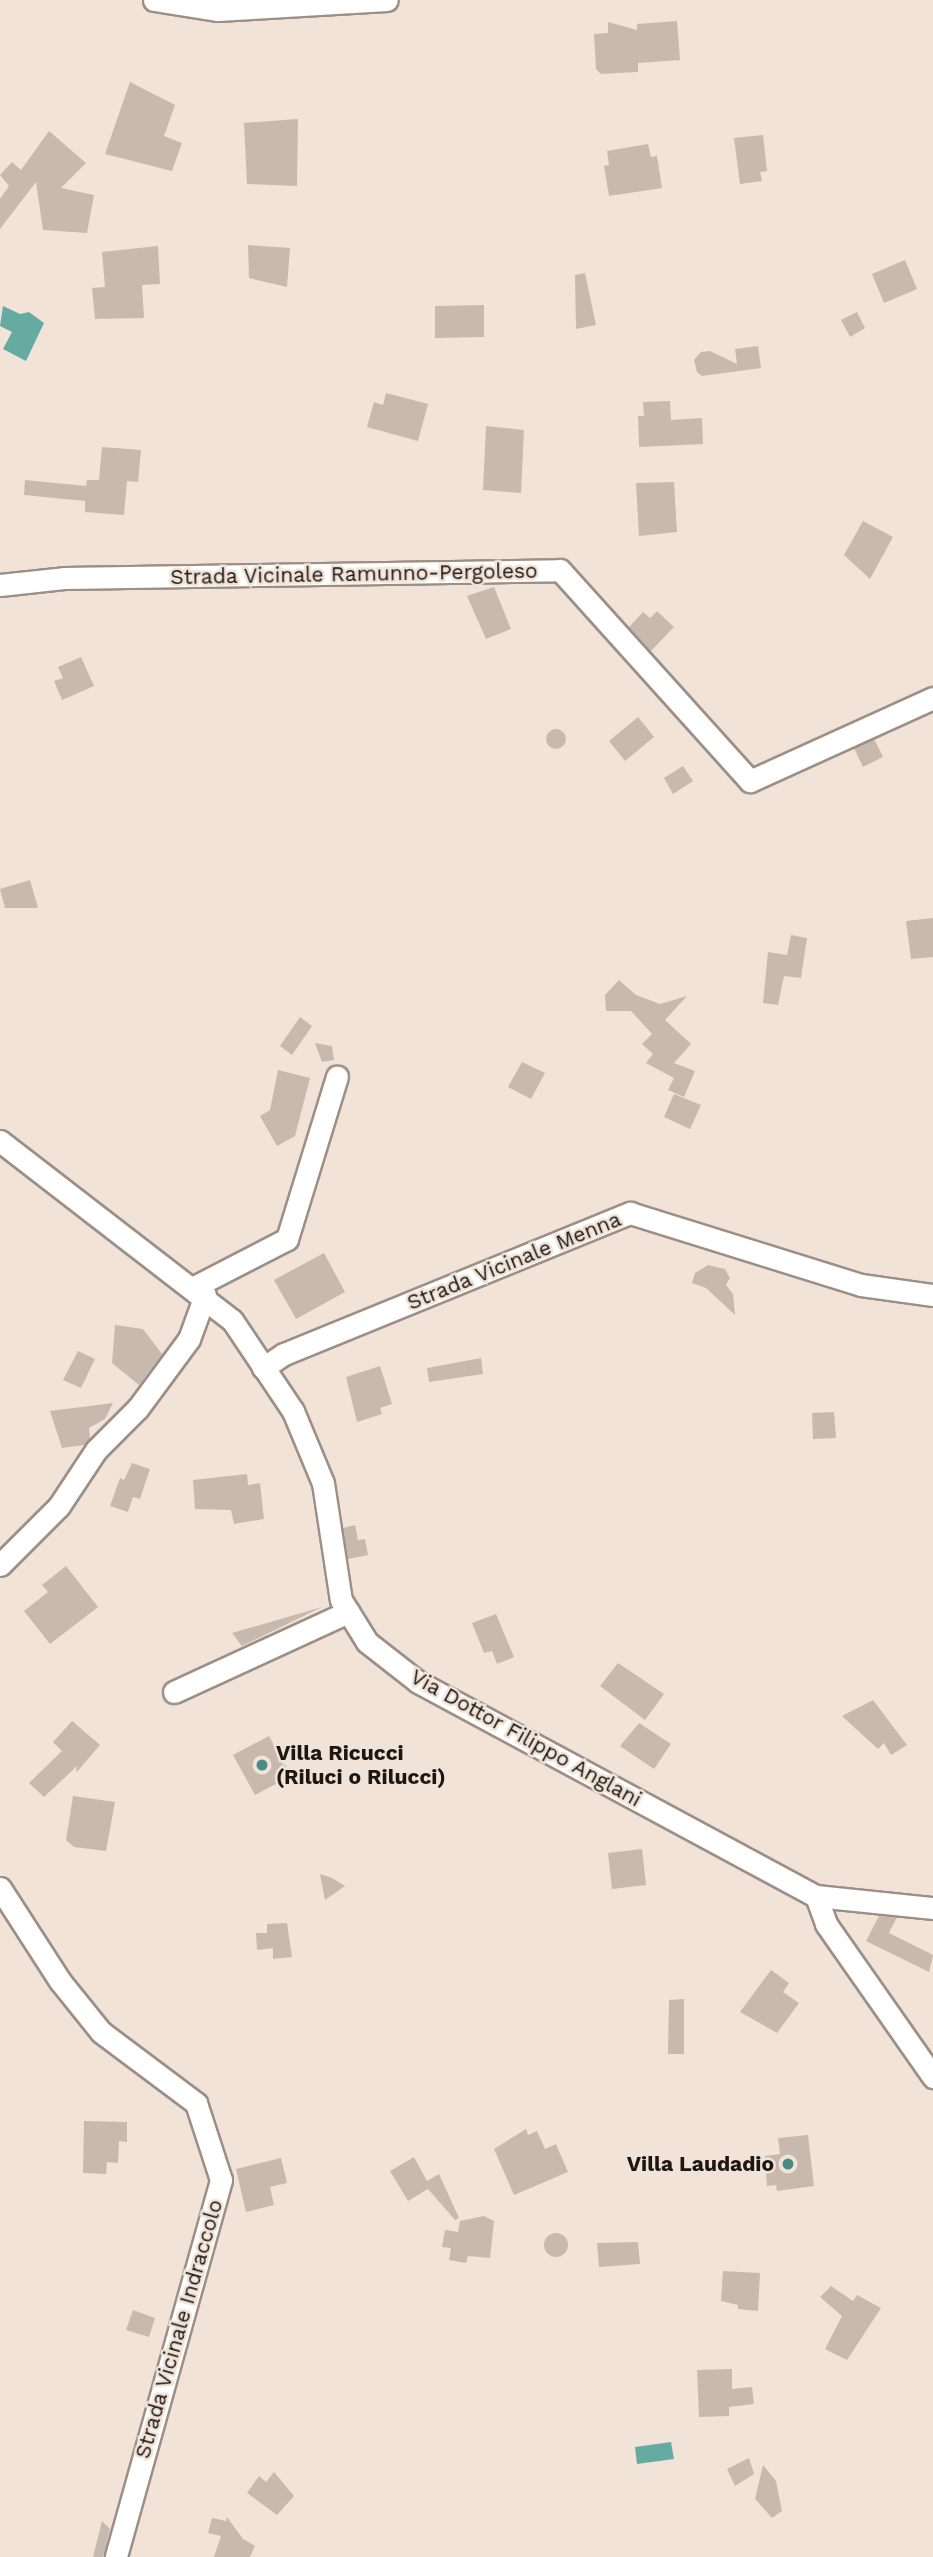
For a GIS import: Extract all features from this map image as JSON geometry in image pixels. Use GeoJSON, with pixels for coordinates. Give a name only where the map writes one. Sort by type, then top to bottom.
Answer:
{"type":"FeatureCollection","features":[{"type":"Feature","properties":{"kind":"street"},"geometry":{"type":"LineString","coordinates":[[154,0],[218,10],[387,0]]}},
{"type":"Feature","properties":{"kind":"street","name":"Strada Vicinale Ramunno-Pergoleso"},"geometry":{"type":"LineString","coordinates":[[0,585],[64,578],[560,570],[750,781],[933,698]]}},
{"type":"Feature","properties":{"kind":"street"},"geometry":{"type":"LineString","coordinates":[[0,1565],[59,1506],[96,1450],[138,1408],[189,1339],[199,1291],[287,1240],[337,1076]]}},
{"type":"Feature","properties":{"kind":"street","name":"Via Dottor Filippo Anglani"},"geometry":{"type":"LineString","coordinates":[[0,1141],[199,1291],[232,1321],[293,1412],[323,1483],[341,1600],[367,1642],[418,1682],[816,1896]]}},
{"type":"Feature","properties":{"kind":"street","name":"Strada Vicinale Menna"},"geometry":{"type":"LineString","coordinates":[[263,1368],[284,1354],[630,1213],[861,1285],[933,1295]]}},
{"type":"Feature","properties":{"kind":"street"},"geometry":{"type":"LineString","coordinates":[[174,1692],[348,1612]]}},
{"type":"Feature","properties":{"kind":"street","name":"Strada Vicinale Indraccolo"},"geometry":{"type":"LineString","coordinates":[[0,1888],[60,1981],[101,2032],[197,2103],[220,2180],[116,2557]]}},
{"type":"Feature","properties":{"kind":"street"},"geometry":{"type":"LineString","coordinates":[[933,1908],[816,1896],[827,1923],[933,2077]]}},
{"type":"Feature","properties":{"kind":"water"},"geometry":{"type":"Polygon","coordinates":[[[3,306],[20,314],[29,312],[44,323],[26,361],[3,349],[12,332],[0,326],[3,306]]]}},
{"type":"Feature","properties":{"kind":"water"},"geometry":{"type":"Polygon","coordinates":[[[671,2442],[674,2459],[637,2464],[635,2447],[671,2442]]]}},
{"type":"Feature","properties":{"kind":"building"},"geometry":{"type":"Polygon","coordinates":[[[677,21],[680,60],[638,63],[638,72],[601,74],[596,69],[594,34],[608,33],[608,22],[637,30],[637,24],[677,21]]]}},
{"type":"Feature","properties":{"kind":"building"},"geometry":{"type":"Polygon","coordinates":[[[130,82],[175,105],[164,136],[182,143],[172,171],[105,154],[130,82]]]}},
{"type":"Feature","properties":{"kind":"building"},"geometry":{"type":"Polygon","coordinates":[[[298,119],[297,186],[247,184],[244,123],[298,119]]]}},
{"type":"Feature","properties":{"kind":"building"},"geometry":{"type":"Polygon","coordinates":[[[49,131],[86,163],[61,188],[94,195],[87,233],[43,230],[36,182],[0,229],[0,199],[9,186],[0,175],[12,162],[21,170],[49,131]]]}},
{"type":"Feature","properties":{"kind":"building"},"geometry":{"type":"Polygon","coordinates":[[[763,135],[767,171],[760,172],[762,181],[740,184],[734,138],[763,135]]]}},
{"type":"Feature","properties":{"kind":"building"},"geometry":{"type":"Polygon","coordinates":[[[648,144],[651,157],[657,156],[662,188],[609,196],[604,166],[609,165],[607,151],[648,144]]]}},
{"type":"Feature","properties":{"kind":"building"},"geometry":{"type":"Polygon","coordinates":[[[248,245],[290,248],[287,287],[249,278],[248,245]]]}},
{"type":"Feature","properties":{"kind":"building"},"geometry":{"type":"Polygon","coordinates":[[[158,246],[160,284],[142,285],[144,318],[95,319],[92,288],[105,287],[102,252],[158,246]]]}},
{"type":"Feature","properties":{"kind":"building"},"geometry":{"type":"Polygon","coordinates":[[[905,260],[917,289],[884,303],[872,274],[905,260]]]}},
{"type":"Feature","properties":{"kind":"building"},"geometry":{"type":"Polygon","coordinates":[[[585,273],[596,325],[576,329],[575,275],[585,273]]]}},
{"type":"Feature","properties":{"kind":"building"},"geometry":{"type":"Polygon","coordinates":[[[484,305],[484,337],[435,338],[435,306],[484,305]]]}},
{"type":"Feature","properties":{"kind":"building"},"geometry":{"type":"Polygon","coordinates":[[[857,312],[865,328],[850,337],[841,320],[857,312]]]}},
{"type":"Feature","properties":{"kind":"building"},"geometry":{"type":"Polygon","coordinates":[[[758,346],[761,368],[702,376],[697,372],[694,360],[701,352],[710,351],[737,364],[735,349],[758,346]]]}},
{"type":"Feature","properties":{"kind":"building"},"geometry":{"type":"Polygon","coordinates":[[[386,393],[428,404],[418,441],[367,427],[374,402],[383,405],[386,393]]]}},
{"type":"Feature","properties":{"kind":"building"},"geometry":{"type":"Polygon","coordinates":[[[670,401],[671,420],[702,418],[703,444],[639,447],[638,416],[644,416],[643,402],[670,401]]]}},
{"type":"Feature","properties":{"kind":"building"},"geometry":{"type":"Polygon","coordinates":[[[486,426],[524,430],[521,493],[483,490],[486,426]]]}},
{"type":"Feature","properties":{"kind":"building"},"geometry":{"type":"Polygon","coordinates":[[[102,447],[141,450],[138,482],[127,481],[124,515],[85,512],[85,501],[24,495],[25,480],[86,486],[87,480],[99,480],[102,447]]]}},
{"type":"Feature","properties":{"kind":"building"},"geometry":{"type":"Polygon","coordinates":[[[674,482],[677,532],[639,536],[636,483],[674,482]]]}},
{"type":"Feature","properties":{"kind":"building"},"geometry":{"type":"Polygon","coordinates":[[[863,521],[893,537],[870,579],[844,555],[863,521]]]}},
{"type":"Feature","properties":{"kind":"building"},"geometry":{"type":"Polygon","coordinates":[[[494,587],[511,629],[486,639],[467,596],[494,587]]]}},
{"type":"Feature","properties":{"kind":"building"},"geometry":{"type":"Polygon","coordinates":[[[657,611],[674,627],[651,651],[629,627],[643,612],[650,618],[657,611]]]}},
{"type":"Feature","properties":{"kind":"building"},"geometry":{"type":"Polygon","coordinates":[[[81,657],[94,686],[62,700],[54,681],[63,678],[58,667],[81,657]]]}},
{"type":"Feature","properties":{"kind":"building"},"geometry":{"type":"Polygon","coordinates":[[[638,717],[654,737],[625,761],[609,741],[638,717]]]}},
{"type":"Feature","properties":{"kind":"building"},"geometry":{"type":"Polygon","coordinates":[[[556,729],[563,732],[566,739],[563,746],[556,749],[549,746],[546,739],[549,732],[556,729]]]}},
{"type":"Feature","properties":{"kind":"building"},"geometry":{"type":"Polygon","coordinates":[[[874,739],[883,757],[863,767],[854,748],[874,739]]]}},
{"type":"Feature","properties":{"kind":"building"},"geometry":{"type":"Polygon","coordinates":[[[683,766],[693,781],[673,794],[664,778],[683,766]]]}},
{"type":"Feature","properties":{"kind":"building"},"geometry":{"type":"Polygon","coordinates":[[[30,880],[38,908],[5,908],[0,889],[30,880]]]}},
{"type":"Feature","properties":{"kind":"building"},"geometry":{"type":"Polygon","coordinates":[[[933,918],[933,957],[911,959],[906,921],[933,918]]]}},
{"type":"Feature","properties":{"kind":"building"},"geometry":{"type":"Polygon","coordinates":[[[791,935],[807,938],[801,978],[784,976],[778,1005],[763,1003],[768,952],[787,955],[791,935]]]}},
{"type":"Feature","properties":{"kind":"building"},"geometry":{"type":"Polygon","coordinates":[[[619,980],[636,995],[660,1004],[687,996],[665,1020],[691,1044],[674,1063],[695,1071],[684,1097],[668,1090],[674,1078],[646,1063],[653,1054],[642,1044],[652,1034],[631,1011],[606,1011],[605,995],[619,980]]]}},
{"type":"Feature","properties":{"kind":"building"},"geometry":{"type":"Polygon","coordinates":[[[300,1017],[312,1026],[292,1055],[280,1046],[300,1017]]]}},
{"type":"Feature","properties":{"kind":"building"},"geometry":{"type":"Polygon","coordinates":[[[315,1043],[332,1046],[334,1060],[322,1062],[315,1043]]]}},
{"type":"Feature","properties":{"kind":"building"},"geometry":{"type":"Polygon","coordinates":[[[522,1062],[545,1073],[531,1099],[508,1087],[522,1062]]]}},
{"type":"Feature","properties":{"kind":"building"},"geometry":{"type":"Polygon","coordinates":[[[278,1070],[310,1078],[295,1136],[277,1146],[260,1116],[270,1110],[278,1070]]]}},
{"type":"Feature","properties":{"kind":"building"},"geometry":{"type":"Polygon","coordinates":[[[674,1094],[701,1105],[690,1129],[664,1117],[674,1094]]]}},
{"type":"Feature","properties":{"kind":"building"},"geometry":{"type":"Polygon","coordinates":[[[324,1253],[345,1292],[296,1319],[274,1280],[324,1253]]]}},
{"type":"Feature","properties":{"kind":"building"},"geometry":{"type":"Polygon","coordinates":[[[708,1265],[725,1269],[730,1278],[726,1285],[733,1294],[735,1315],[706,1288],[692,1283],[695,1273],[708,1265]]]}},
{"type":"Feature","properties":{"kind":"building"},"geometry":{"type":"Polygon","coordinates":[[[115,1325],[143,1329],[162,1354],[139,1385],[112,1363],[115,1325]]]}},
{"type":"Feature","properties":{"kind":"building"},"geometry":{"type":"Polygon","coordinates":[[[78,1351],[95,1359],[81,1388],[63,1380],[78,1351]]]}},
{"type":"Feature","properties":{"kind":"building"},"geometry":{"type":"Polygon","coordinates":[[[481,1358],[483,1374],[429,1382],[427,1368],[481,1358]]]}},
{"type":"Feature","properties":{"kind":"building"},"geometry":{"type":"Polygon","coordinates":[[[380,1366],[392,1404],[380,1408],[382,1414],[357,1422],[346,1377],[380,1366]]]}},
{"type":"Feature","properties":{"kind":"building"},"geometry":{"type":"Polygon","coordinates":[[[113,1403],[105,1419],[89,1428],[90,1438],[84,1445],[62,1448],[50,1411],[113,1403]]]}},
{"type":"Feature","properties":{"kind":"building"},"geometry":{"type":"Polygon","coordinates":[[[834,1412],[836,1438],[813,1439],[812,1413],[834,1412]]]}},
{"type":"Feature","properties":{"kind":"building"},"geometry":{"type":"Polygon","coordinates":[[[132,1463],[150,1469],[140,1499],[133,1497],[128,1512],[110,1506],[120,1478],[124,1480],[132,1463]]]}},
{"type":"Feature","properties":{"kind":"building"},"geometry":{"type":"Polygon","coordinates":[[[247,1474],[248,1485],[260,1483],[264,1519],[234,1524],[231,1510],[195,1509],[193,1480],[247,1474]]]}},
{"type":"Feature","properties":{"kind":"building"},"geometry":{"type":"Polygon","coordinates":[[[355,1525],[358,1540],[365,1539],[368,1555],[348,1559],[343,1528],[355,1525]]]}},
{"type":"Feature","properties":{"kind":"building"},"geometry":{"type":"Polygon","coordinates":[[[66,1566],[98,1607],[50,1644],[24,1611],[48,1592],[42,1585],[66,1566]]]}},
{"type":"Feature","properties":{"kind":"building"},"geometry":{"type":"Polygon","coordinates":[[[322,1607],[242,1646],[232,1633],[322,1607]]]}},
{"type":"Feature","properties":{"kind":"building"},"geometry":{"type":"Polygon","coordinates":[[[496,1614],[514,1657],[497,1664],[492,1651],[484,1653],[472,1623],[496,1614]]]}},
{"type":"Feature","properties":{"kind":"building"},"geometry":{"type":"Polygon","coordinates":[[[618,1663],[664,1694],[645,1720],[600,1686],[618,1663]]]}},
{"type":"Feature","properties":{"kind":"building"},"geometry":{"type":"Polygon","coordinates":[[[873,1700],[907,1745],[891,1755],[884,1743],[878,1749],[842,1716],[873,1700]]]}},
{"type":"Feature","properties":{"kind":"building"},"geometry":{"type":"Polygon","coordinates":[[[72,1721],[100,1745],[76,1773],[77,1766],[44,1797],[29,1783],[62,1751],[53,1742],[72,1721]]]}},
{"type":"Feature","properties":{"kind":"building"},"geometry":{"type":"Polygon","coordinates":[[[639,1723],[671,1744],[654,1769],[620,1746],[639,1723]]]}},
{"type":"Feature","properties":{"kind":"building","name":"Villa Ricucci (Riluci o Rilucci)"},"geometry":{"type":"Polygon","coordinates":[[[269,1736],[291,1776],[255,1795],[233,1755],[269,1736]]]}},
{"type":"Feature","properties":{"kind":"building"},"geometry":{"type":"Polygon","coordinates":[[[73,1796],[115,1802],[106,1851],[74,1847],[66,1840],[73,1796]]]}},
{"type":"Feature","properties":{"kind":"building"},"geometry":{"type":"Polygon","coordinates":[[[642,1849],[646,1885],[612,1889],[608,1853],[642,1849]]]}},
{"type":"Feature","properties":{"kind":"building"},"geometry":{"type":"Polygon","coordinates":[[[320,1874],[332,1878],[345,1886],[325,1900],[320,1874]]]}},
{"type":"Feature","properties":{"kind":"building"},"geometry":{"type":"Polygon","coordinates":[[[879,1916],[897,1917],[889,1933],[933,1955],[929,1972],[866,1941],[879,1916]]]}},
{"type":"Feature","properties":{"kind":"building"},"geometry":{"type":"Polygon","coordinates":[[[287,1923],[292,1957],[273,1959],[273,1948],[257,1950],[256,1933],[267,1933],[267,1924],[287,1923]]]}},
{"type":"Feature","properties":{"kind":"building"},"geometry":{"type":"Polygon","coordinates":[[[771,1970],[789,1983],[783,1992],[799,2003],[777,2033],[740,2012],[771,1970]]]}},
{"type":"Feature","properties":{"kind":"building"},"geometry":{"type":"Polygon","coordinates":[[[684,1999],[684,2054],[668,2054],[669,2000],[684,1999]]]}},
{"type":"Feature","properties":{"kind":"building"},"geometry":{"type":"Polygon","coordinates":[[[84,2121],[127,2122],[127,2142],[119,2141],[118,2163],[107,2162],[106,2174],[83,2173],[84,2121]]]}},
{"type":"Feature","properties":{"kind":"building"},"geometry":{"type":"Polygon","coordinates":[[[526,2129],[528,2135],[537,2131],[545,2149],[556,2144],[568,2172],[514,2195],[494,2149],[526,2129]]]}},
{"type":"Feature","properties":{"kind":"building","name":"Villa Laudadio"},"geometry":{"type":"Polygon","coordinates":[[[808,2135],[814,2186],[777,2191],[776,2185],[767,2186],[765,2156],[780,2154],[778,2138],[808,2135]]]}},
{"type":"Feature","properties":{"kind":"building"},"geometry":{"type":"Polygon","coordinates":[[[414,2157],[427,2181],[439,2174],[459,2218],[455,2220],[428,2189],[408,2201],[390,2171],[414,2157]]]}},
{"type":"Feature","properties":{"kind":"building"},"geometry":{"type":"Polygon","coordinates":[[[281,2158],[287,2183],[270,2187],[274,2205],[246,2212],[236,2169],[281,2158]]]}},
{"type":"Feature","properties":{"kind":"building"},"geometry":{"type":"Polygon","coordinates":[[[484,2216],[494,2221],[490,2258],[468,2256],[466,2263],[449,2260],[451,2248],[442,2247],[445,2230],[458,2232],[460,2221],[484,2216]]]}},
{"type":"Feature","properties":{"kind":"building"},"geometry":{"type":"Polygon","coordinates":[[[556,2233],[567,2240],[568,2245],[561,2256],[556,2257],[545,2250],[544,2245],[551,2234],[556,2233]]]}},
{"type":"Feature","properties":{"kind":"building"},"geometry":{"type":"Polygon","coordinates":[[[638,2242],[640,2264],[599,2267],[597,2243],[638,2242]]]}},
{"type":"Feature","properties":{"kind":"building"},"geometry":{"type":"Polygon","coordinates":[[[723,2271],[760,2273],[758,2311],[738,2309],[738,2305],[721,2301],[723,2271]]]}},
{"type":"Feature","properties":{"kind":"building"},"geometry":{"type":"Polygon","coordinates":[[[831,2286],[853,2301],[857,2295],[881,2308],[847,2360],[825,2349],[842,2316],[820,2297],[831,2286]]]}},
{"type":"Feature","properties":{"kind":"building"},"geometry":{"type":"Polygon","coordinates":[[[133,2310],[155,2318],[149,2337],[126,2330],[133,2310]]]}},
{"type":"Feature","properties":{"kind":"building"},"geometry":{"type":"Polygon","coordinates":[[[732,2369],[732,2389],[752,2387],[754,2404],[729,2407],[729,2416],[699,2417],[697,2370],[732,2369]]]}},
{"type":"Feature","properties":{"kind":"building"},"geometry":{"type":"Polygon","coordinates":[[[749,2458],[754,2474],[735,2486],[727,2469],[749,2458]]]}},
{"type":"Feature","properties":{"kind":"building"},"geometry":{"type":"Polygon","coordinates":[[[763,2465],[776,2481],[782,2511],[772,2518],[755,2499],[763,2465]]]}},
{"type":"Feature","properties":{"kind":"building"},"geometry":{"type":"Polygon","coordinates":[[[274,2472],[294,2496],[277,2515],[247,2493],[259,2476],[266,2482],[274,2472]]]}},
{"type":"Feature","properties":{"kind":"building"},"geometry":{"type":"Polygon","coordinates":[[[227,2517],[243,2539],[255,2546],[250,2557],[214,2557],[221,2536],[208,2533],[212,2518],[226,2521],[227,2517]]]}},
{"type":"Feature","properties":{"kind":"building"},"geometry":{"type":"Polygon","coordinates":[[[102,2521],[110,2529],[103,2557],[93,2557],[102,2521]]]}},
{"type":"Feature","properties":{"kind":"place","name":"Villa Ricucci (Riluci o Rilucci)"},"geometry":{"type":"Point","coordinates":[262,1765]}},
{"type":"Feature","properties":{"kind":"place","name":"Villa Laudadio"},"geometry":{"type":"Point","coordinates":[788,2164]}}]}
